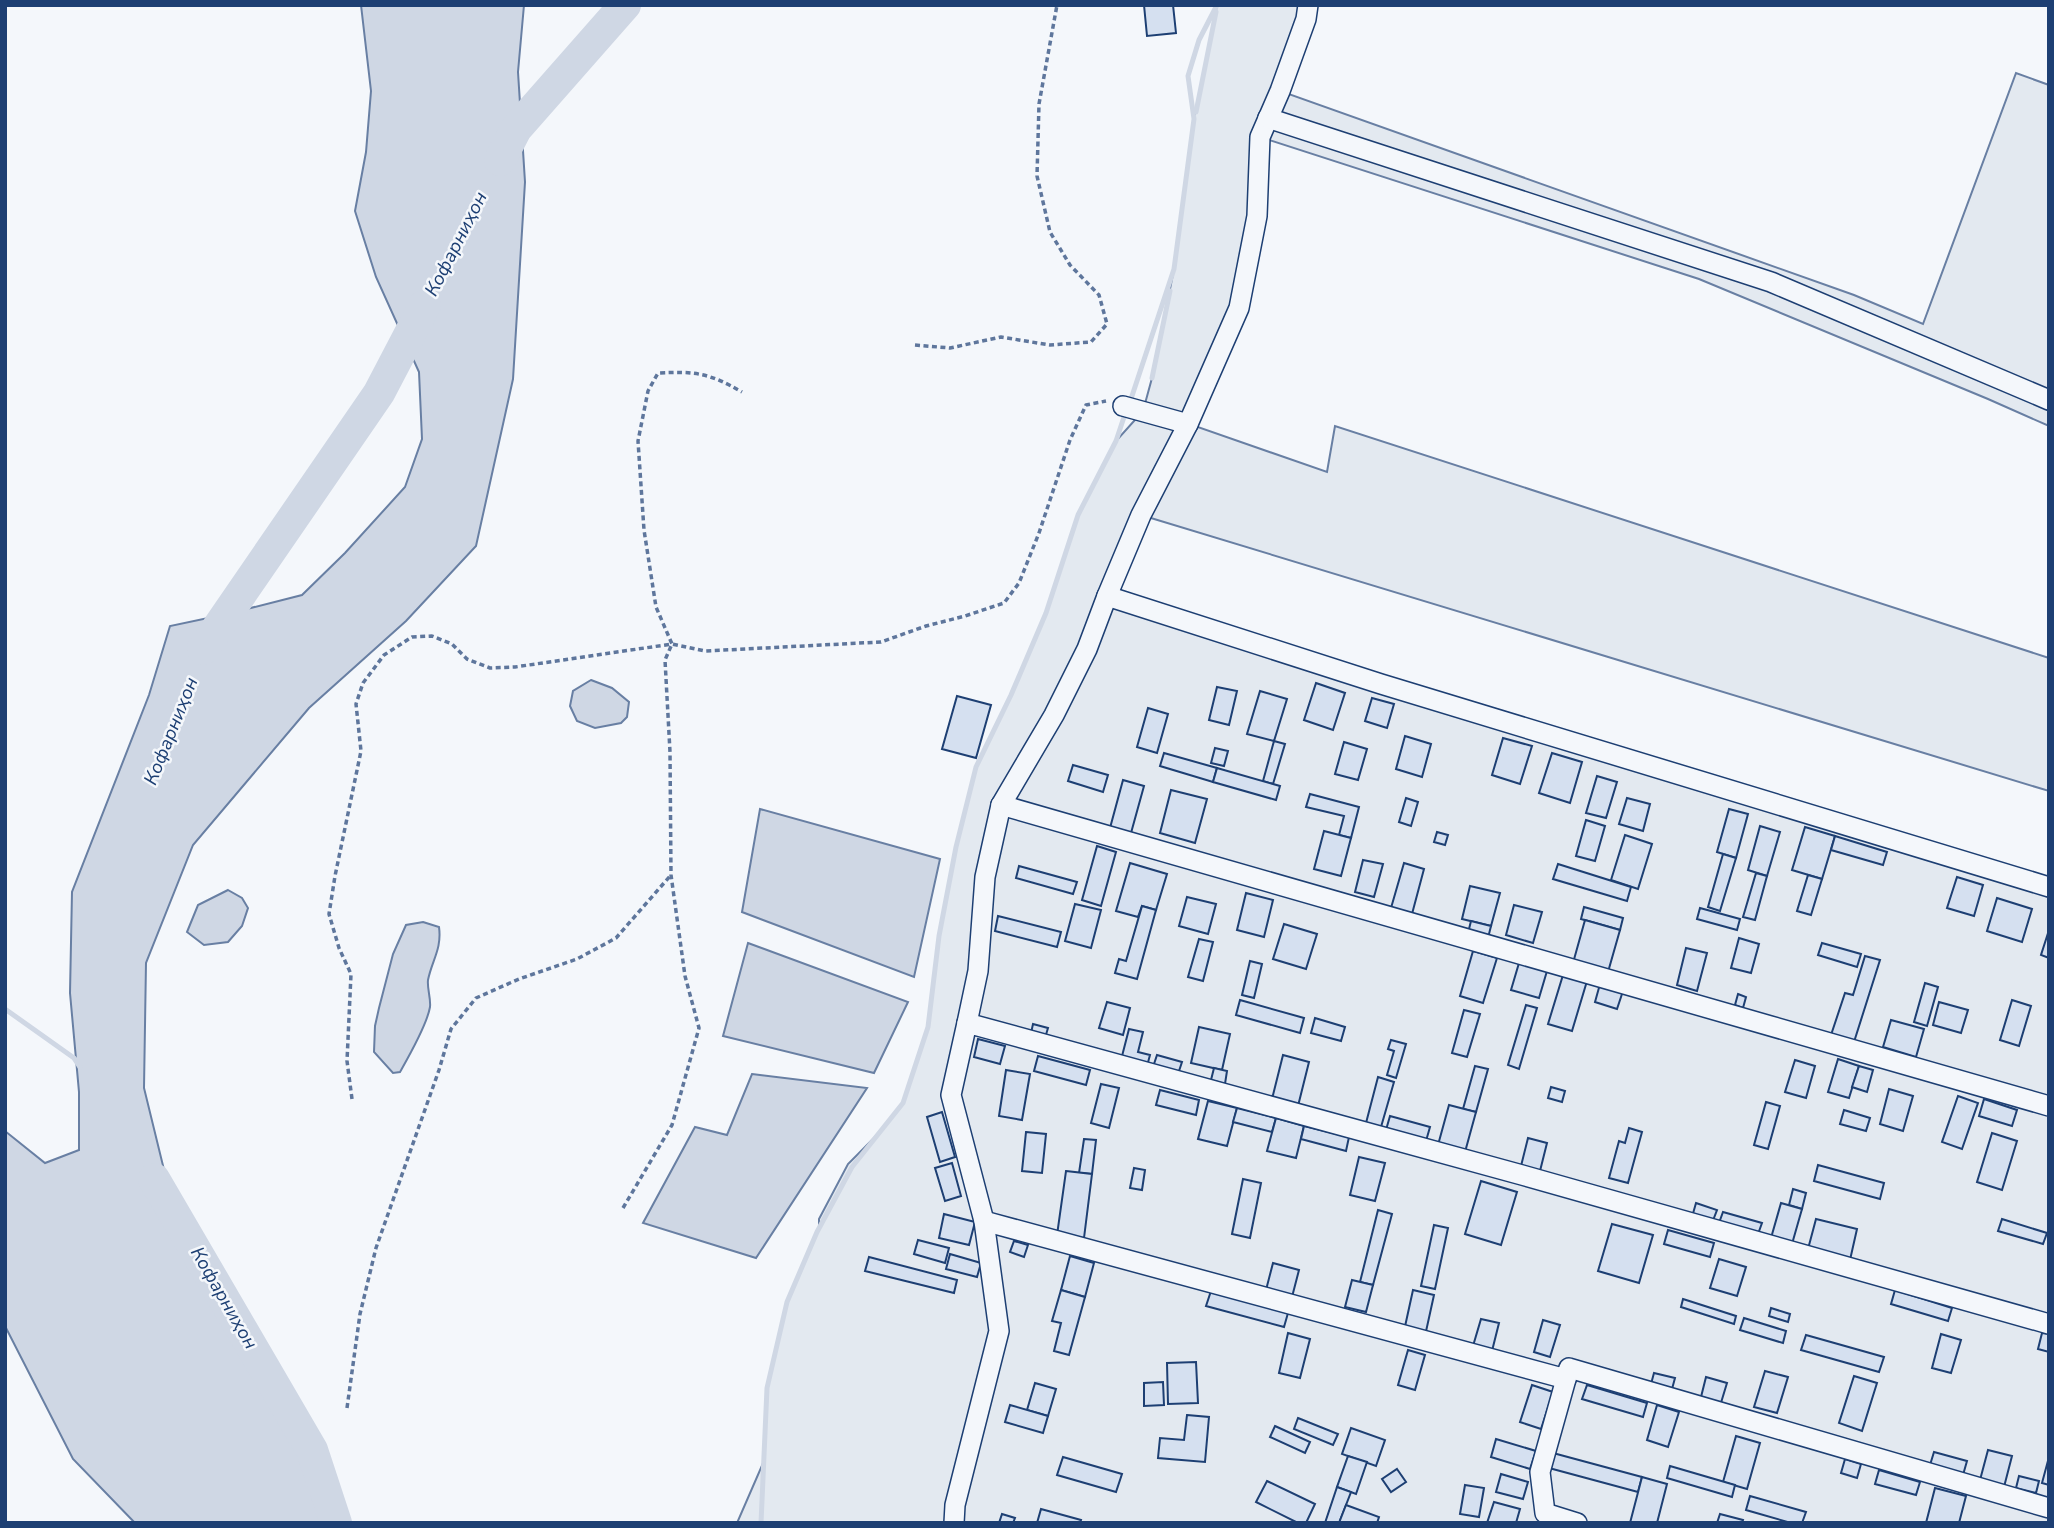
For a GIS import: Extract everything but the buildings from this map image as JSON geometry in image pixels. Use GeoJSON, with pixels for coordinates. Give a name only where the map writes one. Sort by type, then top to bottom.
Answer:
{"type":"FeatureCollection","features":[{"type":"Feature","properties":{"kind":"lane"},"geometry":{"type":"LineString","coordinates":[[954,1523],[955,1505],[999,1331],[984,1222],[951,1095],[978,971],[985,877],[1001,805],[1054,715],[1087,649],[1141,515],[1188,424],[1239,308],[1257,216],[1260,137],[1306,19],[1308,5]]}},
{"type":"Feature","properties":{"kind":"lane"},"geometry":{"type":"LineString","coordinates":[[1268,118],[1771,282],[2049,400]]}},
{"type":"Feature","properties":{"kind":"lane"},"geometry":{"type":"LineString","coordinates":[[1123,406],[1188,424]]}},
{"type":"Feature","properties":{"kind":"lane"},"geometry":{"type":"LineString","coordinates":[[1107,596],[1381,684],[2049,887]]}},
{"type":"Feature","properties":{"kind":"lane"},"geometry":{"type":"LineString","coordinates":[[1001,805],[2049,1106]]}},
{"type":"Feature","properties":{"kind":"lane"},"geometry":{"type":"LineString","coordinates":[[967,1023],[2049,1324]]}},
{"type":"Feature","properties":{"kind":"lane"},"geometry":{"type":"LineString","coordinates":[[984,1222],[1566,1379]]}},
{"type":"Feature","properties":{"kind":"lane"},"geometry":{"type":"LineString","coordinates":[[1577,1523],[1545,1513],[1540,1472],[1570,1368],[2049,1508]]}},
{"type":"Feature","properties":{"kind":"path"},"geometry":{"type":"LineString","coordinates":[[915,345],[950,348],[1001,337],[1050,345],[1091,342],[1107,324],[1098,295],[1070,265],[1050,232],[1037,176],[1039,104],[1056,5]]}},
{"type":"Feature","properties":{"kind":"path"},"geometry":{"type":"LineString","coordinates":[[623,1208],[672,1125],[699,1028],[685,976],[671,875],[670,752],[665,660],[672,644],[656,607],[644,530],[638,441],[648,391],[657,373],[690,371],[722,380],[742,392]]}},
{"type":"Feature","properties":{"kind":"path"},"geometry":{"type":"LineString","coordinates":[[352,1099],[347,1061],[351,974],[339,948],[329,914],[361,751],[356,704],[363,683],[384,655],[412,637],[432,636],[452,644],[467,659],[490,668],[515,667],[672,644],[705,651],[881,642],[926,625],[1004,603],[1019,583],[1070,440],[1086,405],[1106,401],[1123,406]]}},
{"type":"Feature","properties":{"kind":"path"},"geometry":{"type":"LineString","coordinates":[[347,1408],[360,1314],[376,1248],[451,1029],[476,998],[519,979],[577,959],[616,938],[671,875]]}},
{"type":"Feature","properties":{"kind":"shaded area"},"geometry":{"type":"Polygon","coordinates":[[[1217,5],[1308,5],[1280,91],[1854,295],[1923,324],[2016,73],[2049,85],[2049,426],[1699,279],[1260,137],[1239,308],[1189,424],[1327,472],[1335,426],[2049,658],[2049,791],[1141,515],[1107,596],[2049,887],[2049,1523],[737,1523],[764,1461],[767,1388],[787,1302],[819,1227],[819,1219],[848,1164],[877,1135],[903,1103],[928,1027],[939,936],[956,847],[976,767],[1046,613],[1078,515],[1116,441],[1143,411],[1174,269],[1194,119],[1217,5]]]}},
{"type":"Feature","properties":{"kind":"water"},"geometry":{"type":"Polygon","coordinates":[[[361,5],[524,5],[518,72],[525,182],[513,379],[476,546],[406,621],[309,708],[193,845],[146,963],[144,1088],[177,1223],[267,1385],[335,1523],[135,1523],[73,1459],[5,1326],[5,1131],[45,1163],[79,1150],[79,1092],[70,993],[72,892],[149,695],[170,626],[302,595],[345,553],[405,487],[422,439],[419,372],[376,277],[355,211],[366,152],[371,91],[361,5]]]}},
{"type":"Feature","properties":{"kind":"water"},"geometry":{"type":"Polygon","coordinates":[[[591,680],[612,688],[629,702],[627,717],[621,723],[595,728],[577,721],[570,706],[573,691],[591,680]]]}},
{"type":"Feature","properties":{"kind":"water"},"geometry":{"type":"Polygon","coordinates":[[[760,809],[940,859],[914,977],[742,912],[760,809]]]}},
{"type":"Feature","properties":{"kind":"water"},"geometry":{"type":"Polygon","coordinates":[[[228,890],[242,898],[248,908],[242,926],[228,942],[204,945],[187,932],[198,905],[228,890]]]}},
{"type":"Feature","properties":{"kind":"water"},"geometry":{"type":"Polygon","coordinates":[[[423,922],[439,927],[440,935],[428,980],[430,1007],[422,1031],[404,1065],[400,1072],[393,1073],[374,1052],[375,1026],[393,954],[406,925],[423,922]]]}},
{"type":"Feature","properties":{"kind":"water"},"geometry":{"type":"Polygon","coordinates":[[[748,943],[908,1002],[874,1073],[723,1036],[748,943]]]}},
{"type":"Feature","properties":{"kind":"water"},"geometry":{"type":"Polygon","coordinates":[[[752,1074],[867,1088],[756,1258],[643,1223],[695,1127],[727,1135],[752,1074]]]}},
{"type":"Feature","properties":{"kind":"waterway","name":"Кофарниҳон"},"geometry":{"type":"LineString","coordinates":[[500,160],[516,129],[625,5]]}},
{"type":"Feature","properties":{"kind":"waterway"},"geometry":{"type":"LineString","coordinates":[[1130,402],[1174,269],[1194,119],[1188,76],[1199,40],[1217,5]]}},
{"type":"Feature","properties":{"kind":"waterway"},"geometry":{"type":"LineString","coordinates":[[1196,112],[1216,12]]}},
{"type":"Feature","properties":{"kind":"waterway"},"geometry":{"type":"LineString","coordinates":[[1152,378],[1170,291]]}},
{"type":"Feature","properties":{"kind":"waterway","name":"Кофарниҳон"},"geometry":{"type":"LineString","coordinates":[[203,649],[379,393],[425,305]]}},
{"type":"Feature","properties":{"kind":"waterway"},"geometry":{"type":"LineString","coordinates":[[761,1523],[767,1388],[787,1302],[817,1232],[852,1167],[903,1103],[928,1027],[939,936],[956,847],[976,767],[1046,613],[1078,515],[1116,441],[1126,411]]}},
{"type":"Feature","properties":{"kind":"waterway"},"geometry":{"type":"LineString","coordinates":[[5,1009],[74,1058],[80,1067]]}},
{"type":"Feature","properties":{"kind":"waterway","name":"Кофарниҳон"},"geometry":{"type":"LineString","coordinates":[[154,1179],[312,1450],[336,1523]]}}]}
